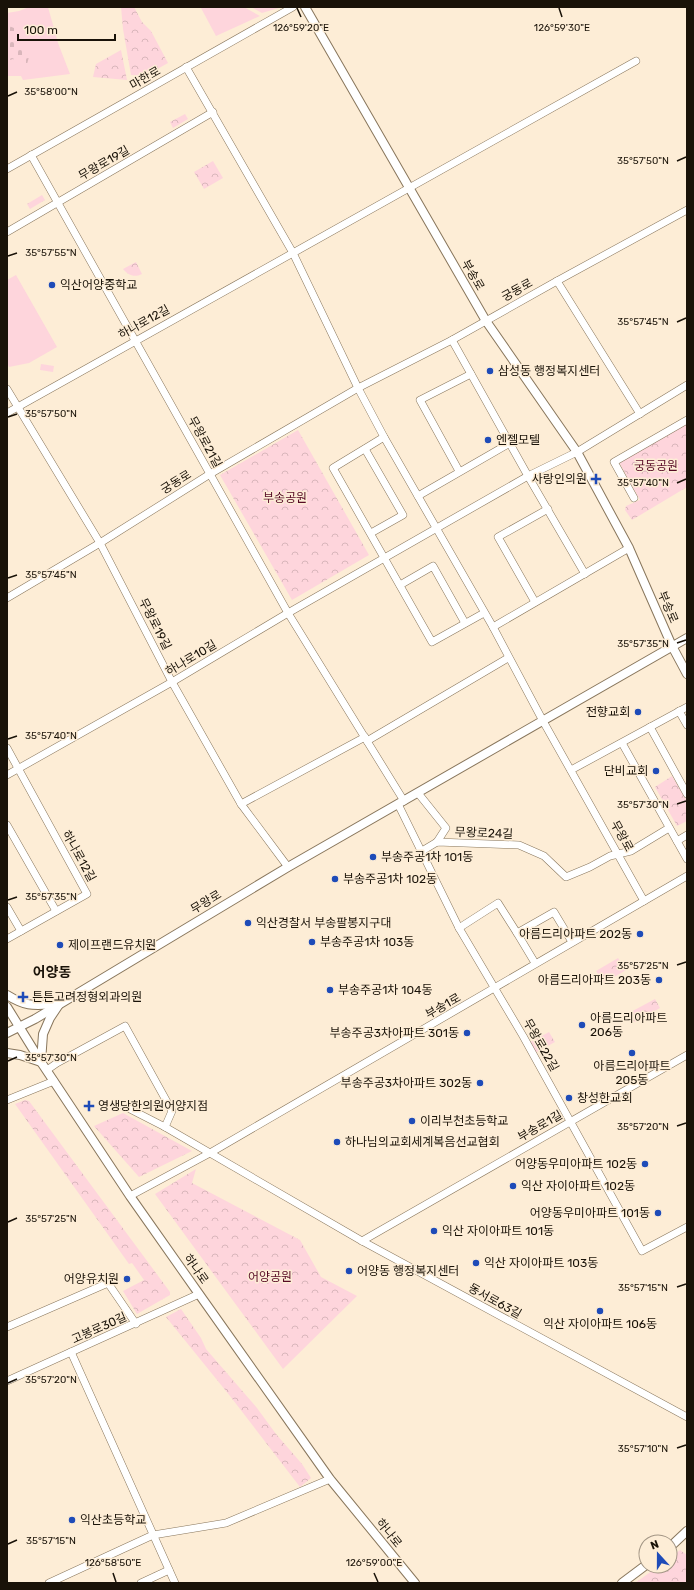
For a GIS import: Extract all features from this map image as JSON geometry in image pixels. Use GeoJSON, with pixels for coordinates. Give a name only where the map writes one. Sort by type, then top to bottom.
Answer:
{"type":"FeatureCollection","features":[{"type":"Feature","properties":{"kind":"street","name":"마한로"},"geometry":{"type":"LineString","coordinates":[[7,169],[293,7]]}},
{"type":"Feature","properties":{"kind":"street","name":"부송로"},"geometry":{"type":"LineString","coordinates":[[306,7],[486,321],[577,452],[630,548],[672,646],[687,674]]}},
{"type":"Feature","properties":{"kind":"street","name":"하나로12길"},"geometry":{"type":"LineString","coordinates":[[7,412],[636,61]]}},
{"type":"Feature","properties":{"kind":"street"},"geometry":{"type":"LineString","coordinates":[[186,67],[293,253],[358,388],[384,437],[493,627],[508,658],[543,721]]}},
{"type":"Feature","properties":{"kind":"street","name":"무왕로19길"},"geometry":{"type":"LineString","coordinates":[[7,232],[212,112]]}},
{"type":"Feature","properties":{"kind":"street","name":"무왕로21길"},"geometry":{"type":"LineString","coordinates":[[32,155],[288,613],[366,739],[401,802]]}},
{"type":"Feature","properties":{"kind":"street","name":"궁동로"},"geometry":{"type":"LineString","coordinates":[[7,598],[100,543],[210,474],[358,388],[452,340],[687,210]]}},
{"type":"Feature","properties":{"kind":"street"},"geometry":{"type":"LineString","coordinates":[[557,281],[640,414]]}},
{"type":"Feature","properties":{"kind":"street"},"geometry":{"type":"LineString","coordinates":[[452,340],[585,574]]}},
{"type":"Feature","properties":{"kind":"street"},"geometry":{"type":"LineString","coordinates":[[459,471],[420,400],[470,374]]}},
{"type":"Feature","properties":{"kind":"street","name":"하나로10길"},"geometry":{"type":"LineString","coordinates":[[7,775],[172,682],[436,528],[528,476],[577,452],[687,385]]}},
{"type":"Feature","properties":{"kind":"street","name":"무왕로19길"},"geometry":{"type":"LineString","coordinates":[[7,389],[100,543],[172,682],[241,804],[288,867]]}},
{"type":"Feature","properties":{"kind":"street"},"geometry":{"type":"LineString","coordinates":[[634,498],[614,462],[687,420]]}},
{"type":"Feature","properties":{"kind":"street"},"geometry":{"type":"LineString","coordinates":[[384,437],[333,468],[432,642],[484,613]]}},
{"type":"Feature","properties":{"kind":"street"},"geometry":{"type":"LineString","coordinates":[[418,496],[510,443]]}},
{"type":"Feature","properties":{"kind":"street"},"geometry":{"type":"LineString","coordinates":[[365,449],[403,515],[371,534]]}},
{"type":"Feature","properties":{"kind":"street"},"geometry":{"type":"LineString","coordinates":[[535,602],[498,537],[548,510]]}},
{"type":"Feature","properties":{"kind":"street"},"geometry":{"type":"LineString","coordinates":[[493,627],[630,548]]}},
{"type":"Feature","properties":{"kind":"street"},"geometry":{"type":"LineString","coordinates":[[400,584],[433,566],[465,623]]}},
{"type":"Feature","properties":{"kind":"street","name":"무왕로"},"geometry":{"type":"LineString","coordinates":[[7,1033],[19,1028],[60,1004],[288,867],[687,638]]}},
{"type":"Feature","properties":{"kind":"street"},"geometry":{"type":"LineString","coordinates":[[241,804],[366,739],[508,658]]}},
{"type":"Feature","properties":{"kind":"street"},"geometry":{"type":"LineString","coordinates":[[571,770],[687,706]]}},
{"type":"Feature","properties":{"kind":"street"},"geometry":{"type":"LineString","coordinates":[[679,711],[687,725]]}},
{"type":"Feature","properties":{"kind":"street","name":"무왕로"},"geometry":{"type":"LineString","coordinates":[[543,721],[644,901]]}},
{"type":"Feature","properties":{"kind":"street"},"geometry":{"type":"LineString","coordinates":[[650,727],[687,794]]}},
{"type":"Feature","properties":{"kind":"street"},"geometry":{"type":"LineString","coordinates":[[622,742],[687,859]]}},
{"type":"Feature","properties":{"kind":"street","name":"하나로12길"},"geometry":{"type":"LineString","coordinates":[[7,748],[87,894],[7,939]]}},
{"type":"Feature","properties":{"kind":"street"},"geometry":{"type":"LineString","coordinates":[[418,793],[446,828],[437,842]]}},
{"type":"Feature","properties":{"kind":"street","name":"무왕로22길"},"geometry":{"type":"LineString","coordinates":[[401,802],[422,851],[459,928],[571,1120],[642,1251],[687,1227]]}},
{"type":"Feature","properties":{"kind":"street"},"geometry":{"type":"LineString","coordinates":[[7,825],[56,911]]}},
{"type":"Feature","properties":{"kind":"street","name":"무왕로24길"},"geometry":{"type":"LineString","coordinates":[[422,851],[437,842],[519,845],[544,856],[566,877],[590,867],[610,856],[631,851],[669,828]]}},
{"type":"Feature","properties":{"kind":"street"},"geometry":{"type":"LineString","coordinates":[[677,841],[687,835]]}},
{"type":"Feature","properties":{"kind":"street","name":"부송1로"},"geometry":{"type":"LineString","coordinates":[[130,1196],[210,1153],[495,989],[572,942],[687,876]]}},
{"type":"Feature","properties":{"kind":"street"},"geometry":{"type":"LineString","coordinates":[[459,928],[498,903],[535,964]]}},
{"type":"Feature","properties":{"kind":"street"},"geometry":{"type":"LineString","coordinates":[[7,907],[21,931]]}},
{"type":"Feature","properties":{"kind":"street"},"geometry":{"type":"LineString","coordinates":[[517,933],[554,912],[572,942]]}},
{"type":"Feature","properties":{"kind":"street"},"geometry":{"type":"LineString","coordinates":[[7,995],[28,1005],[60,1004]]}},
{"type":"Feature","properties":{"kind":"street"},"geometry":{"type":"LineString","coordinates":[[7,1053],[20,1055],[41,1062],[43,1034],[50,1018],[60,1004]]}},
{"type":"Feature","properties":{"kind":"street","name":"하나로"},"geometry":{"type":"LineString","coordinates":[[7,1007],[41,1062],[130,1196],[330,1479],[415,1583]]}},
{"type":"Feature","properties":{"kind":"street"},"geometry":{"type":"LineString","coordinates":[[47,1070],[125,1026],[172,1111],[164,1127]]}},
{"type":"Feature","properties":{"kind":"street","name":"부송로1길"},"geometry":{"type":"LineString","coordinates":[[362,1241],[571,1120],[687,1055]]}},
{"type":"Feature","properties":{"kind":"street"},"geometry":{"type":"LineString","coordinates":[[7,1100],[54,1080]]}},
{"type":"Feature","properties":{"kind":"street"},"geometry":{"type":"LineString","coordinates":[[122,1105],[210,1153]]}},
{"type":"Feature","properties":{"kind":"street","name":"동서로63길"},"geometry":{"type":"LineString","coordinates":[[210,1153],[362,1241],[687,1417]]}},
{"type":"Feature","properties":{"kind":"street"},"geometry":{"type":"LineString","coordinates":[[7,1327],[108,1283],[136,1324]]}},
{"type":"Feature","properties":{"kind":"street","name":"고봉로30길"},"geometry":{"type":"LineString","coordinates":[[7,1381],[136,1324],[199,1294]]}},
{"type":"Feature","properties":{"kind":"street"},"geometry":{"type":"LineString","coordinates":[[71,1352],[175,1583]]}},
{"type":"Feature","properties":{"kind":"street"},"geometry":{"type":"LineString","coordinates":[[49,1583],[153,1535],[226,1523],[330,1479]]}},
{"type":"Feature","properties":{"kind":"street"},"geometry":{"type":"LineString","coordinates":[[678,1539],[687,1531]]}},
{"type":"Feature","properties":{"kind":"street"},"geometry":{"type":"LineString","coordinates":[[140,1583],[169,1570]]}},
{"type":"Feature","properties":{"kind":"street"},"geometry":{"type":"LineString","coordinates":[[622,1583],[638,1571]]}},
{"type":"Feature","properties":{"kind":"green space"},"geometry":{"type":"Polygon","coordinates":[[[29,7],[48,7],[58,43],[70,74],[23,80],[21,76],[7,76],[7,13],[19,11],[29,7]]]}},
{"type":"Feature","properties":{"kind":"green space"},"geometry":{"type":"Polygon","coordinates":[[[121,7],[134,7],[142,22],[151,31],[168,63],[145,76],[131,75],[123,29],[121,7]]]}},
{"type":"Feature","properties":{"kind":"green space"},"geometry":{"type":"Polygon","coordinates":[[[244,7],[260,16],[216,36],[201,8],[244,7]]]}},
{"type":"Feature","properties":{"kind":"green space"},"geometry":{"type":"Polygon","coordinates":[[[251,7],[282,7],[262,13],[251,7]]]}},
{"type":"Feature","properties":{"kind":"green space"},"geometry":{"type":"Polygon","coordinates":[[[9,26],[14,28],[18,46],[29,57],[27,64],[23,65],[13,59],[7,61],[7,29],[9,26]]]}},
{"type":"Feature","properties":{"kind":"green space"},"geometry":{"type":"Polygon","coordinates":[[[121,50],[127,80],[93,77],[96,64],[121,50]]]}},
{"type":"Feature","properties":{"kind":"green space"},"geometry":{"type":"Polygon","coordinates":[[[185,114],[188,119],[173,128],[170,122],[185,114]]]}},
{"type":"Feature","properties":{"kind":"green space"},"geometry":{"type":"Polygon","coordinates":[[[213,161],[223,178],[204,189],[194,172],[213,161]]]}},
{"type":"Feature","properties":{"kind":"green space"},"geometry":{"type":"Polygon","coordinates":[[[42,195],[45,200],[30,209],[27,204],[42,195]]]}},
{"type":"Feature","properties":{"kind":"green space"},"geometry":{"type":"Polygon","coordinates":[[[136,262],[142,274],[136,276],[131,275],[123,269],[136,262]]]}},
{"type":"Feature","properties":{"kind":"green space"},"geometry":{"type":"Polygon","coordinates":[[[16,275],[57,347],[29,363],[9,367],[7,363],[7,280],[16,275]]]}},
{"type":"Feature","properties":{"kind":"green space"},"geometry":{"type":"Polygon","coordinates":[[[41,364],[54,366],[53,372],[40,370],[41,364]]]}},
{"type":"Feature","properties":{"kind":"green space","name":"궁동공원"},"geometry":{"type":"Polygon","coordinates":[[[687,423],[687,487],[632,520],[625,510],[626,506],[640,500],[619,462],[687,423]]]}},
{"type":"Feature","properties":{"kind":"green space","name":"부송공원"},"geometry":{"type":"Polygon","coordinates":[[[298,430],[369,555],[292,600],[220,475],[298,430]]]}},
{"type":"Feature","properties":{"kind":"green space"},"geometry":{"type":"Polygon","coordinates":[[[672,776],[687,801],[687,821],[677,826],[655,787],[672,776]]]}},
{"type":"Feature","properties":{"kind":"green space"},"geometry":{"type":"Polygon","coordinates":[[[618,958],[626,970],[604,983],[596,971],[618,958]]]}},
{"type":"Feature","properties":{"kind":"green space"},"geometry":{"type":"Polygon","coordinates":[[[655,999],[660,1008],[635,1022],[628,1020],[627,1014],[655,999]]]}},
{"type":"Feature","properties":{"kind":"green space"},"geometry":{"type":"Polygon","coordinates":[[[549,1032],[555,1042],[533,1054],[527,1044],[549,1032]]]}},
{"type":"Feature","properties":{"kind":"green space"},"geometry":{"type":"Polygon","coordinates":[[[25,1100],[29,1101],[170,1292],[170,1295],[137,1314],[123,1291],[144,1280],[132,1263],[129,1264],[15,1104],[25,1100]]]}},
{"type":"Feature","properties":{"kind":"green space"},"geometry":{"type":"Polygon","coordinates":[[[123,1113],[192,1151],[139,1177],[94,1126],[123,1113]]]}},
{"type":"Feature","properties":{"kind":"green space","name":"어양공원"},"geometry":{"type":"Polygon","coordinates":[[[196,1169],[192,1183],[300,1240],[321,1277],[357,1296],[283,1369],[155,1194],[196,1169]]]}},
{"type":"Feature","properties":{"kind":"green space"},"geometry":{"type":"Polygon","coordinates":[[[181,1309],[201,1338],[206,1349],[257,1408],[276,1434],[302,1464],[311,1478],[300,1487],[230,1396],[166,1317],[181,1309]]]}},
{"type":"Feature","properties":{"kind":"green space"},"geometry":{"type":"Polygon","coordinates":[[[680,1550],[687,1555],[687,1583],[635,1583],[648,1574],[678,1574],[678,1552],[680,1550]]]}},
{"type":"Feature","properties":{"kind":"place","name":"익산어양중학교"},"geometry":{"type":"Point","coordinates":[52,285]}},
{"type":"Feature","properties":{"kind":"place","name":"삼성동 행정복지센터"},"geometry":{"type":"Point","coordinates":[490,371]}},
{"type":"Feature","properties":{"kind":"place","name":"엔젤모텔"},"geometry":{"type":"Point","coordinates":[488,440]}},
{"type":"Feature","properties":{"kind":"place","name":"사랑인의원"},"geometry":{"type":"Point","coordinates":[596,479]}},
{"type":"Feature","properties":{"kind":"place","name":"전향교회"},"geometry":{"type":"Point","coordinates":[638,712]}},
{"type":"Feature","properties":{"kind":"place","name":"단비교회"},"geometry":{"type":"Point","coordinates":[656,771]}},
{"type":"Feature","properties":{"kind":"place","name":"부송주공1차 101동"},"geometry":{"type":"Point","coordinates":[373,857]}},
{"type":"Feature","properties":{"kind":"place","name":"부송주공1차 102동"},"geometry":{"type":"Point","coordinates":[335,879]}},
{"type":"Feature","properties":{"kind":"place","name":"익산경찰서 부송팔봉지구대"},"geometry":{"type":"Point","coordinates":[248,923]}},
{"type":"Feature","properties":{"kind":"place","name":"아름드리아파트 202동"},"geometry":{"type":"Point","coordinates":[640,934]}},
{"type":"Feature","properties":{"kind":"place","name":"부송주공1차 103동"},"geometry":{"type":"Point","coordinates":[312,942]}},
{"type":"Feature","properties":{"kind":"place","name":"제이프랜드유치원"},"geometry":{"type":"Point","coordinates":[60,945]}},
{"type":"Feature","properties":{"kind":"place","name":"아름드리아파트 203동"},"geometry":{"type":"Point","coordinates":[659,980]}},
{"type":"Feature","properties":{"kind":"place","name":"부송주공1차 104동"},"geometry":{"type":"Point","coordinates":[330,990]}},
{"type":"Feature","properties":{"kind":"place","name":"튼튼고려정형외과의원"},"geometry":{"type":"Point","coordinates":[23,997]}},
{"type":"Feature","properties":{"kind":"place","name":"아름드리아파트 206동"},"geometry":{"type":"Point","coordinates":[582,1025]}},
{"type":"Feature","properties":{"kind":"place","name":"부송주공3차아파트 301동"},"geometry":{"type":"Point","coordinates":[467,1033]}},
{"type":"Feature","properties":{"kind":"place","name":"아름드리아파트 205동"},"geometry":{"type":"Point","coordinates":[632,1053]}},
{"type":"Feature","properties":{"kind":"place","name":"부송주공3차아파트 302동"},"geometry":{"type":"Point","coordinates":[480,1083]}},
{"type":"Feature","properties":{"kind":"place","name":"창성한교회"},"geometry":{"type":"Point","coordinates":[569,1098]}},
{"type":"Feature","properties":{"kind":"place","name":"영생당한의원어양지점"},"geometry":{"type":"Point","coordinates":[89,1106]}},
{"type":"Feature","properties":{"kind":"place","name":"이리부천초등학교"},"geometry":{"type":"Point","coordinates":[412,1121]}},
{"type":"Feature","properties":{"kind":"place","name":"하나님의교회세계복음선교협회"},"geometry":{"type":"Point","coordinates":[337,1142]}},
{"type":"Feature","properties":{"kind":"place","name":"어양동우미아파트 102동"},"geometry":{"type":"Point","coordinates":[645,1164]}},
{"type":"Feature","properties":{"kind":"place","name":"익산 자이아파트 102동"},"geometry":{"type":"Point","coordinates":[513,1186]}},
{"type":"Feature","properties":{"kind":"place","name":"어양동우미아파트 101동"},"geometry":{"type":"Point","coordinates":[658,1213]}},
{"type":"Feature","properties":{"kind":"place","name":"익산 자이아파트 101동"},"geometry":{"type":"Point","coordinates":[434,1231]}},
{"type":"Feature","properties":{"kind":"place","name":"익산 자이아파트 103동"},"geometry":{"type":"Point","coordinates":[476,1263]}},
{"type":"Feature","properties":{"kind":"place","name":"어양동 행정복지센터"},"geometry":{"type":"Point","coordinates":[349,1271]}},
{"type":"Feature","properties":{"kind":"place","name":"어양유치원"},"geometry":{"type":"Point","coordinates":[127,1279]}},
{"type":"Feature","properties":{"kind":"place","name":"익산 자이아파트 106동"},"geometry":{"type":"Point","coordinates":[600,1311]}},
{"type":"Feature","properties":{"kind":"place","name":"익산초등학교"},"geometry":{"type":"Point","coordinates":[72,1520]}},
{"type":"Feature","properties":{"kind":"district","name":"어양동"},"geometry":{"type":"Point","coordinates":[52,972]}}]}
